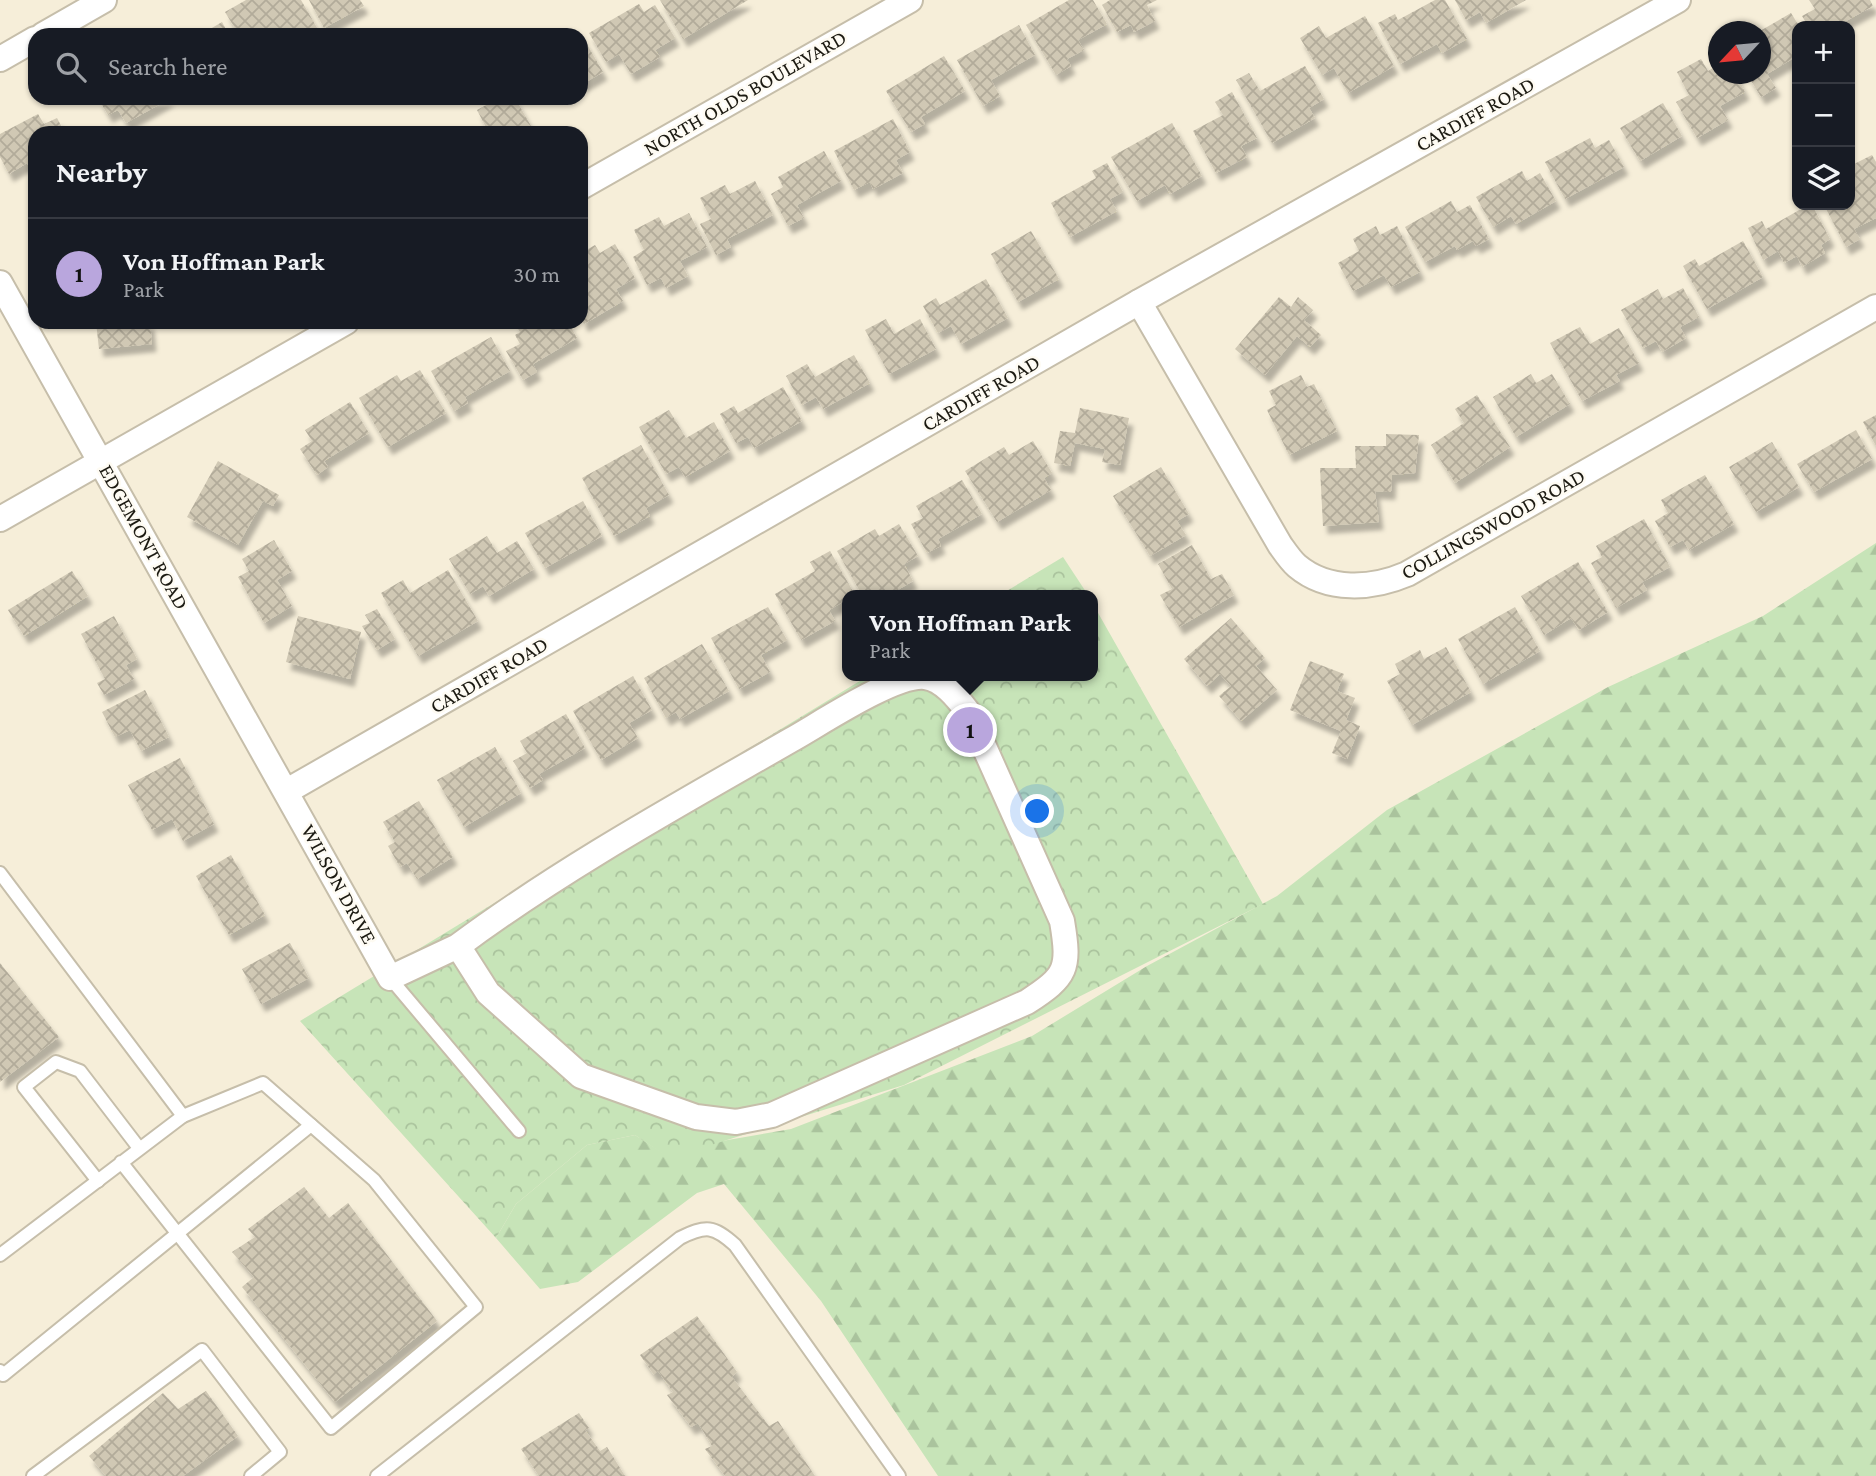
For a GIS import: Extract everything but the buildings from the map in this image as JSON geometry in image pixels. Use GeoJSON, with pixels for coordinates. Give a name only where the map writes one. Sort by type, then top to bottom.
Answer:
{"type":"FeatureCollection","features":[{"type":"Feature","properties":{"kind":"street"},"geometry":{"type":"LineString","coordinates":[[55,28],[104,0]]}},
{"type":"Feature","properties":{"kind":"street","name":"NORTH OLDS BOULEVARD"},"geometry":{"type":"LineString","coordinates":[[588,183],[910,0]]}},
{"type":"Feature","properties":{"kind":"street","name":"CARDIFF ROAD"},"geometry":{"type":"LineString","coordinates":[[287,791],[1139,302],[1678,0]]}},
{"type":"Feature","properties":{"kind":"street"},"geometry":{"type":"LineString","coordinates":[[0,59],[28,43]]}},
{"type":"Feature","properties":{"kind":"street","name":"EDGEMONT ROAD"},"geometry":{"type":"LineString","coordinates":[[0,283],[287,791]]}},
{"type":"Feature","properties":{"kind":"street","name":"COLLINGSWOOD ROAD"},"geometry":{"type":"LineString","coordinates":[[1139,302],[1280,545],[1296,566],[1314,577],[1334,583],[1365,586],[1389,582],[1407,574],[1876,307]]}},
{"type":"Feature","properties":{"kind":"street"},"geometry":{"type":"LineString","coordinates":[[0,519],[334,329]]}},
{"type":"Feature","properties":{"kind":"street"},"geometry":{"type":"LineString","coordinates":[[390,978],[458,946],[519,901],[646,822],[864,699],[901,681]]}},
{"type":"Feature","properties":{"kind":"street"},"geometry":{"type":"LineString","coordinates":[[458,946],[488,993],[581,1076],[696,1116],[736,1122],[772,1115],[1027,1002],[1048,988],[1064,971],[1067,951],[1062,921],[969,713],[951,691],[933,681]]}},
{"type":"Feature","properties":{"kind":"street","name":"WILSON DRIVE"},"geometry":{"type":"LineString","coordinates":[[287,791],[390,978]]}},
{"type":"Feature","properties":{"kind":"lane"},"geometry":{"type":"LineString","coordinates":[[0,873],[183,1116]]}},
{"type":"Feature","properties":{"kind":"lane"},"geometry":{"type":"LineString","coordinates":[[390,978],[519,1131]]}},
{"type":"Feature","properties":{"kind":"lane"},"geometry":{"type":"LineString","coordinates":[[99,1181],[24,1087],[56,1062],[80,1070],[139,1148]]}},
{"type":"Feature","properties":{"kind":"lane"},"geometry":{"type":"LineString","coordinates":[[0,1255],[139,1148],[183,1116],[263,1083],[374,1180],[475,1307],[331,1428],[121,1162]]}},
{"type":"Feature","properties":{"kind":"lane"},"geometry":{"type":"LineString","coordinates":[[0,1371],[3,1375],[311,1125]]}},
{"type":"Feature","properties":{"kind":"lane"},"geometry":{"type":"LineString","coordinates":[[377,1476],[680,1238],[709,1228],[723,1234],[735,1245],[899,1476]]}},
{"type":"Feature","properties":{"kind":"lane"},"geometry":{"type":"LineString","coordinates":[[33,1476],[202,1350],[280,1452],[251,1476]]}},
{"type":"Feature","properties":{"kind":"green space"},"geometry":{"type":"Polygon","coordinates":[[[1876,543],[1876,1476],[938,1476],[821,1301],[724,1184],[697,1193],[578,1282],[540,1289],[496,1238],[516,1204],[587,1145],[635,1135],[669,1157],[722,1141],[791,1129],[1032,1036],[1147,966],[1277,896],[1387,810],[1608,687],[1763,616],[1876,543]]]}},
{"type":"Feature","properties":{"kind":"green space"},"geometry":{"type":"Polygon","coordinates":[[[1063,557],[1085,590],[1008,590],[1063,557]]]}},
{"type":"Feature","properties":{"kind":"green space"},"geometry":{"type":"Polygon","coordinates":[[[1098,613],[1263,904],[904,1085],[669,1158],[635,1135],[587,1145],[516,1204],[496,1238],[300,1021],[860,681],[1098,681],[1098,613]]]}},
{"type":"Feature","properties":{"kind":"place","name":"Von Hoffman Park"},"geometry":{"type":"Point","coordinates":[970,730]}}]}
